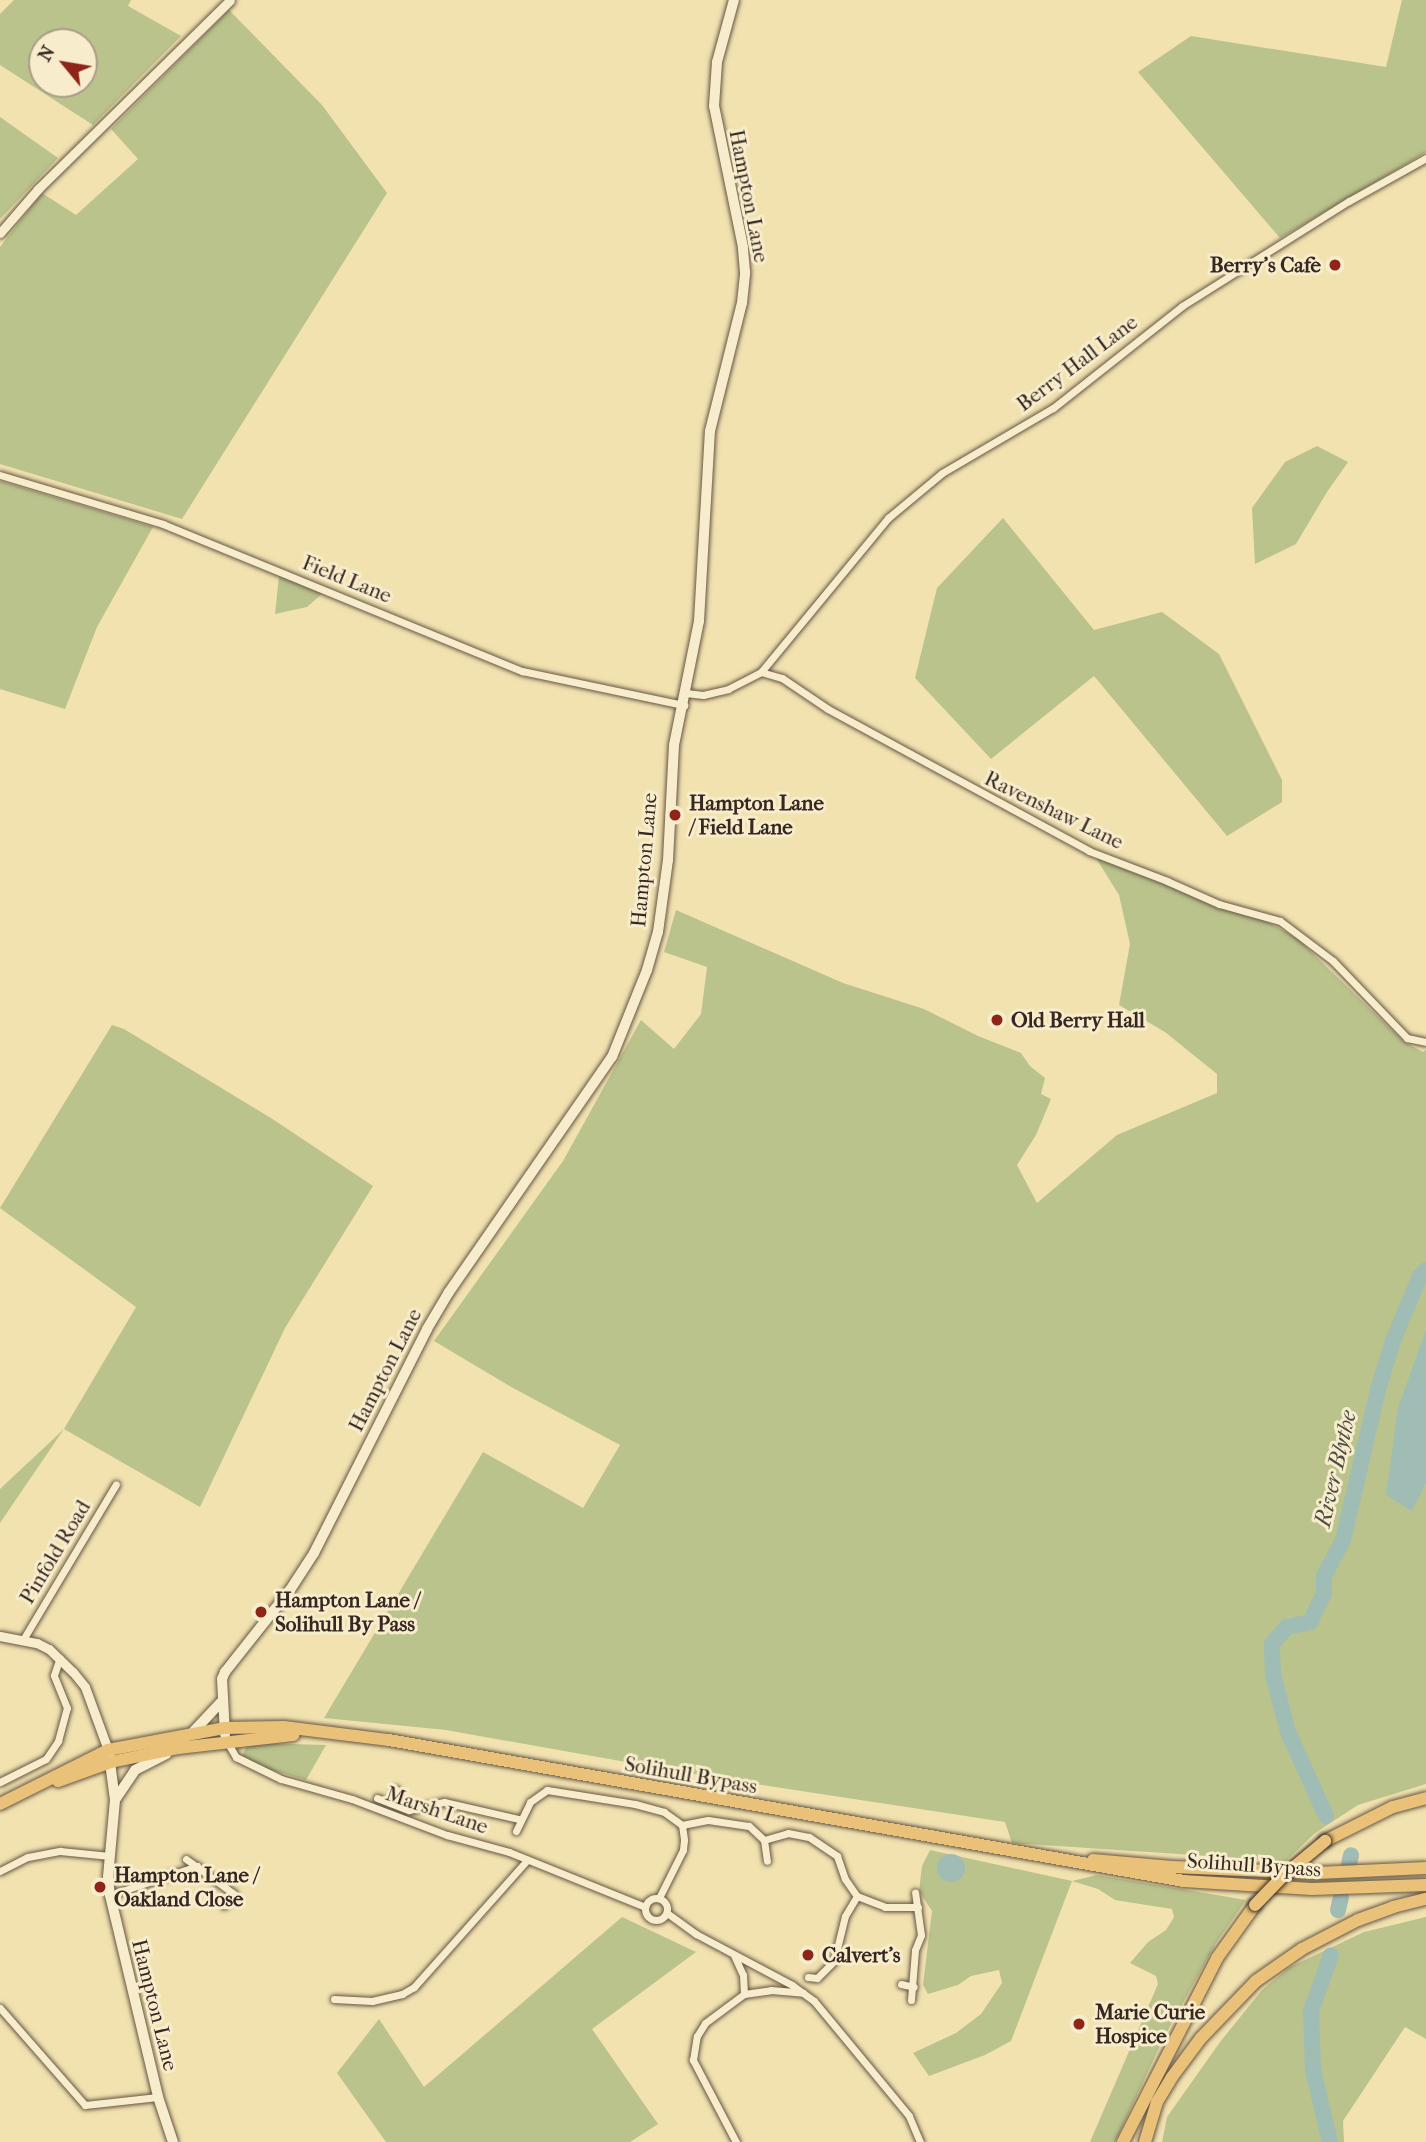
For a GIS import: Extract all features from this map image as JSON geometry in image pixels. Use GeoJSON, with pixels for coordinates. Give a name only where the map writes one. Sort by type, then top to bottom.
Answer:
{"type":"FeatureCollection","features":[{"type":"Feature","properties":{"kind":"highway","name":"Solihull Bypass"},"geometry":{"type":"LineString","coordinates":[[0,1804],[110,1756],[193,1732],[336,1734],[441,1749],[1130,1873],[1252,1887],[1349,1889],[1426,1885]]}},
{"type":"Feature","properties":{"kind":"highway","name":"Solihull Bypass"},"geometry":{"type":"LineString","coordinates":[[110,1756],[178,1748],[225,1734]]}},
{"type":"Feature","properties":{"kind":"highway"},"geometry":{"type":"LineString","coordinates":[[1123,2142],[1217,1958],[1255,1905],[1283,1876],[1325,1841],[1393,1807],[1426,1798]]}},
{"type":"Feature","properties":{"kind":"highway","name":"Solihull Bypass"},"geometry":{"type":"LineString","coordinates":[[1040,1856],[1255,1872],[1357,1873],[1426,1868]]}},
{"type":"Feature","properties":{"kind":"highway"},"geometry":{"type":"LineString","coordinates":[[1146,2142],[1157,2102],[1172,2077],[1210,2027],[1256,1981],[1302,1949],[1358,1920],[1393,1906],[1426,1899]]}},
{"type":"Feature","properties":{"kind":"main road","name":"Hampton Lane"},"geometry":{"type":"LineString","coordinates":[[225,1734],[222,1701],[225,1672],[290,1590],[314,1553],[427,1329],[449,1292],[612,1057],[647,970],[658,932],[668,860],[674,745],[699,621],[710,431],[742,303],[745,272],[743,247],[714,106],[717,62],[734,0]]}},
{"type":"Feature","properties":{"kind":"main road"},"geometry":{"type":"LineString","coordinates":[[193,1732],[222,1701]]}},
{"type":"Feature","properties":{"kind":"main road"},"geometry":{"type":"LineString","coordinates":[[115,1800],[135,1770],[178,1748]]}},
{"type":"Feature","properties":{"kind":"main road","name":"Hampton Lane"},"geometry":{"type":"LineString","coordinates":[[110,1756],[115,1800],[110,1895],[158,2097],[173,2142]]}},
{"type":"Feature","properties":{"kind":"street"},"geometry":{"type":"LineString","coordinates":[[0,233],[48,180],[230,0]]}},
{"type":"Feature","properties":{"kind":"street","name":"Berry Hall Lane"},"geometry":{"type":"LineString","coordinates":[[761,673],[888,518],[942,473],[1053,408],[1182,306],[1349,201],[1426,158]]}},
{"type":"Feature","properties":{"kind":"street","name":"Field Lane"},"geometry":{"type":"LineString","coordinates":[[0,475],[163,524],[523,671],[684,705]]}},
{"type":"Feature","properties":{"kind":"street"},"geometry":{"type":"LineString","coordinates":[[686,693],[703,695],[728,689],[761,673]]}},
{"type":"Feature","properties":{"kind":"street","name":"Ravenshaw Lane"},"geometry":{"type":"LineString","coordinates":[[761,673],[782,678],[828,709],[986,798],[1089,851],[1219,904],[1280,921],[1333,961],[1407,1038],[1426,1042]]}},
{"type":"Feature","properties":{"kind":"street","name":"Pinfold Road"},"geometry":{"type":"LineString","coordinates":[[24,1638],[116,1484]]}},
{"type":"Feature","properties":{"kind":"street"},"geometry":{"type":"LineString","coordinates":[[0,1636],[24,1638],[60,1658],[85,1687],[110,1756]]}},
{"type":"Feature","properties":{"kind":"street"},"geometry":{"type":"LineString","coordinates":[[0,1782],[46,1759],[58,1741],[67,1708],[54,1675],[60,1658]]}},
{"type":"Feature","properties":{"kind":"street","name":"Marsh Lane"},"geometry":{"type":"LineString","coordinates":[[225,1734],[236,1757],[281,1779],[352,1799],[447,1835],[527,1860],[645,1907]]}},
{"type":"Feature","properties":{"kind":"street"},"geometry":{"type":"LineString","coordinates":[[390,1803],[396,1790]]}},
{"type":"Feature","properties":{"kind":"street"},"geometry":{"type":"LineString","coordinates":[[516,1831],[519,1819],[530,1802],[547,1790],[656,1809],[682,1825],[708,1820],[740,1823],[756,1831],[765,1840],[767,1861]]}},
{"type":"Feature","properties":{"kind":"street"},"geometry":{"type":"LineString","coordinates":[[377,1798],[417,1811],[449,1803],[519,1819]]}},
{"type":"Feature","properties":{"kind":"street"},"geometry":{"type":"LineString","coordinates":[[659,1898],[668,1907],[667,1913],[657,1920],[650,1919],[645,1907],[648,1901],[659,1898],[682,1850],[682,1825]]}},
{"type":"Feature","properties":{"kind":"street"},"geometry":{"type":"LineString","coordinates":[[765,1840],[788,1833],[818,1841],[837,1856],[845,1879],[857,1896],[885,1907],[918,1907]]}},
{"type":"Feature","properties":{"kind":"street"},"geometry":{"type":"LineString","coordinates":[[0,1871],[28,1857],[60,1851],[110,1856]]}},
{"type":"Feature","properties":{"kind":"street"},"geometry":{"type":"LineString","coordinates":[[186,1859],[234,1894],[223,1905]]}},
{"type":"Feature","properties":{"kind":"street"},"geometry":{"type":"LineString","coordinates":[[334,1999],[372,2001],[402,1994],[414,1987],[527,1860]]}},
{"type":"Feature","properties":{"kind":"street"},"geometry":{"type":"LineString","coordinates":[[110,1895],[197,1866]]}},
{"type":"Feature","properties":{"kind":"street"},"geometry":{"type":"LineString","coordinates":[[911,2000],[915,1950],[921,1935],[915,1892]]}},
{"type":"Feature","properties":{"kind":"street"},"geometry":{"type":"LineString","coordinates":[[817,1978],[834,1961],[845,1916],[857,1896]]}},
{"type":"Feature","properties":{"kind":"street"},"geometry":{"type":"LineString","coordinates":[[667,1913],[696,1934],[814,2001],[909,2116],[920,2142]]}},
{"type":"Feature","properties":{"kind":"street"},"geometry":{"type":"LineString","coordinates":[[733,1954],[743,1975],[744,1994]]}},
{"type":"Feature","properties":{"kind":"street"},"geometry":{"type":"LineString","coordinates":[[808,1977],[817,1978]]}},
{"type":"Feature","properties":{"kind":"street"},"geometry":{"type":"LineString","coordinates":[[817,1978],[822,1988]]}},
{"type":"Feature","properties":{"kind":"street"},"geometry":{"type":"LineString","coordinates":[[901,1984],[914,1987]]}},
{"type":"Feature","properties":{"kind":"street"},"geometry":{"type":"LineString","coordinates":[[736,2142],[693,2060],[697,2036],[705,2023],[744,1994],[771,1990],[803,1993]]}},
{"type":"Feature","properties":{"kind":"street"},"geometry":{"type":"LineString","coordinates":[[0,2008],[85,2105],[158,2097]]}},
{"type":"Feature","properties":{"kind":"green space"},"geometry":{"type":"Polygon","coordinates":[[[14,0],[131,0],[128,6],[181,36],[93,125],[51,98],[98,98],[98,28],[28,28],[28,83],[0,65],[0,14],[14,0]]]}},
{"type":"Feature","properties":{"kind":"green space"},"geometry":{"type":"Polygon","coordinates":[[[1402,0],[1426,0],[1426,152],[1280,238],[1138,72],[1191,36],[1386,67],[1402,0]]]}},
{"type":"Feature","properties":{"kind":"green space"},"geometry":{"type":"Polygon","coordinates":[[[229,10],[322,105],[387,193],[182,519],[0,464],[0,247],[42,193],[76,215],[138,159],[111,129],[229,10]]]}},
{"type":"Feature","properties":{"kind":"green space"},"geometry":{"type":"Polygon","coordinates":[[[0,117],[58,158],[0,219],[0,117]]]}},
{"type":"Feature","properties":{"kind":"green space"},"geometry":{"type":"Polygon","coordinates":[[[1317,446],[1348,462],[1296,544],[1255,564],[1252,508],[1285,462],[1317,446]]]}},
{"type":"Feature","properties":{"kind":"green space"},"geometry":{"type":"Polygon","coordinates":[[[0,481],[153,527],[97,627],[65,709],[0,689],[0,481]]]}},
{"type":"Feature","properties":{"kind":"green space"},"geometry":{"type":"Polygon","coordinates":[[[1003,518],[1094,630],[1162,612],[1219,654],[1282,780],[1282,802],[1227,836],[1094,676],[991,759],[915,678],[937,588],[1003,518]]]}},
{"type":"Feature","properties":{"kind":"green space"},"geometry":{"type":"Polygon","coordinates":[[[279,576],[323,593],[307,607],[275,614],[279,576]]]}},
{"type":"Feature","properties":{"kind":"green space"},"geometry":{"type":"Polygon","coordinates":[[[1096,858],[1246,916],[1264,920],[1298,939],[1403,1041],[1423,1052],[1426,1050],[1426,1784],[1358,1805],[1315,1833],[1282,1865],[1254,1859],[1012,1843],[1005,1822],[716,1778],[446,1730],[324,1718],[483,1452],[583,1508],[620,1445],[513,1388],[434,1341],[563,1161],[641,1020],[674,1049],[701,1014],[707,967],[664,952],[676,910],[843,983],[924,1009],[978,1036],[1021,1053],[1030,1066],[1045,1078],[1041,1094],[1051,1099],[1036,1135],[1017,1165],[1037,1203],[1117,1135],[1217,1093],[1217,1074],[1165,1032],[1119,1005],[1130,944],[1119,895],[1096,858]]]}},
{"type":"Feature","properties":{"kind":"green space"},"geometry":{"type":"Polygon","coordinates":[[[112,1025],[124,1029],[274,1120],[373,1186],[285,1328],[200,1507],[64,1429],[136,1307],[0,1208],[112,1025]]]}},
{"type":"Feature","properties":{"kind":"green space"},"geometry":{"type":"Polygon","coordinates":[[[64,1429],[0,1523],[0,1489],[64,1429]]]}},
{"type":"Feature","properties":{"kind":"green space"},"geometry":{"type":"Polygon","coordinates":[[[255,1743],[326,1745],[306,1780],[258,1766],[242,1756],[247,1746],[255,1743]]]}},
{"type":"Feature","properties":{"kind":"green space"},"geometry":{"type":"Polygon","coordinates":[[[930,1850],[1072,1881],[1011,2041],[985,2055],[929,2076],[913,2053],[956,2033],[981,2014],[1002,1983],[999,1970],[971,1976],[958,1985],[928,1994],[923,1985],[932,1911],[919,1891],[922,1866],[930,1850]]]}},
{"type":"Feature","properties":{"kind":"green space"},"geometry":{"type":"Polygon","coordinates":[[[1097,1875],[1246,1900],[1216,1943],[1165,2035],[1115,2142],[1090,2142],[1158,1984],[1156,1976],[1130,1963],[1148,1942],[1166,1930],[1174,1917],[1172,1909],[1115,1900],[1098,1889],[1072,1881],[1097,1875]]]}},
{"type":"Feature","properties":{"kind":"green space"},"geometry":{"type":"Polygon","coordinates":[[[622,1917],[696,1952],[592,2029],[658,2124],[630,2142],[386,2142],[337,2073],[379,2019],[424,2087],[622,1917]]]}},
{"type":"Feature","properties":{"kind":"green space"},"geometry":{"type":"Polygon","coordinates":[[[1426,1917],[1426,2039],[1405,2027],[1343,2121],[1344,2142],[1162,2142],[1167,2117],[1220,2042],[1262,1990],[1290,1967],[1364,1932],[1426,1917]]]}},
{"type":"Feature","properties":{"kind":"water"},"geometry":{"type":"Polygon","coordinates":[[[1426,1330],[1426,1483],[1412,1511],[1386,1495],[1398,1408],[1426,1330]]]}},
{"type":"Feature","properties":{"kind":"water"},"geometry":{"type":"Polygon","coordinates":[[[951,1854],[961,1858],[965,1868],[961,1878],[951,1882],[941,1878],[937,1868],[941,1858],[951,1854]]]}},
{"type":"Feature","properties":{"kind":"waterway","name":"River Blythe"},"geometry":{"type":"LineString","coordinates":[[1326,1816],[1288,1732],[1273,1675],[1272,1644],[1287,1627],[1310,1622],[1324,1593],[1324,1576],[1343,1540],[1378,1389],[1394,1338],[1420,1276],[1426,1270]]}},
{"type":"Feature","properties":{"kind":"waterway"},"geometry":{"type":"LineString","coordinates":[[1349,1864],[1351,1855]]}},
{"type":"Feature","properties":{"kind":"waterway"},"geometry":{"type":"LineString","coordinates":[[1338,1910],[1341,1897]]}},
{"type":"Feature","properties":{"kind":"waterway"},"geometry":{"type":"LineString","coordinates":[[1330,2142],[1313,2070],[1311,2011],[1331,1955]]}},
{"type":"Feature","properties":{"kind":"place","name":"Berry’s Cafe"},"geometry":{"type":"Point","coordinates":[1335,265]}},
{"type":"Feature","properties":{"kind":"place","name":"Hampton Lane / Field Lane"},"geometry":{"type":"Point","coordinates":[675,815]}},
{"type":"Feature","properties":{"kind":"place","name":"Old Berry Hall"},"geometry":{"type":"Point","coordinates":[997,1020]}},
{"type":"Feature","properties":{"kind":"place","name":"Hampton Lane / Solihull By Pass"},"geometry":{"type":"Point","coordinates":[261,1612]}},
{"type":"Feature","properties":{"kind":"place","name":"Hampton Lane / Oakland Close"},"geometry":{"type":"Point","coordinates":[100,1887]}},
{"type":"Feature","properties":{"kind":"place","name":"Calvert's"},"geometry":{"type":"Point","coordinates":[808,1955]}},
{"type":"Feature","properties":{"kind":"place","name":"Marie Curie Hospice"},"geometry":{"type":"Point","coordinates":[1079,2024]}}]}
